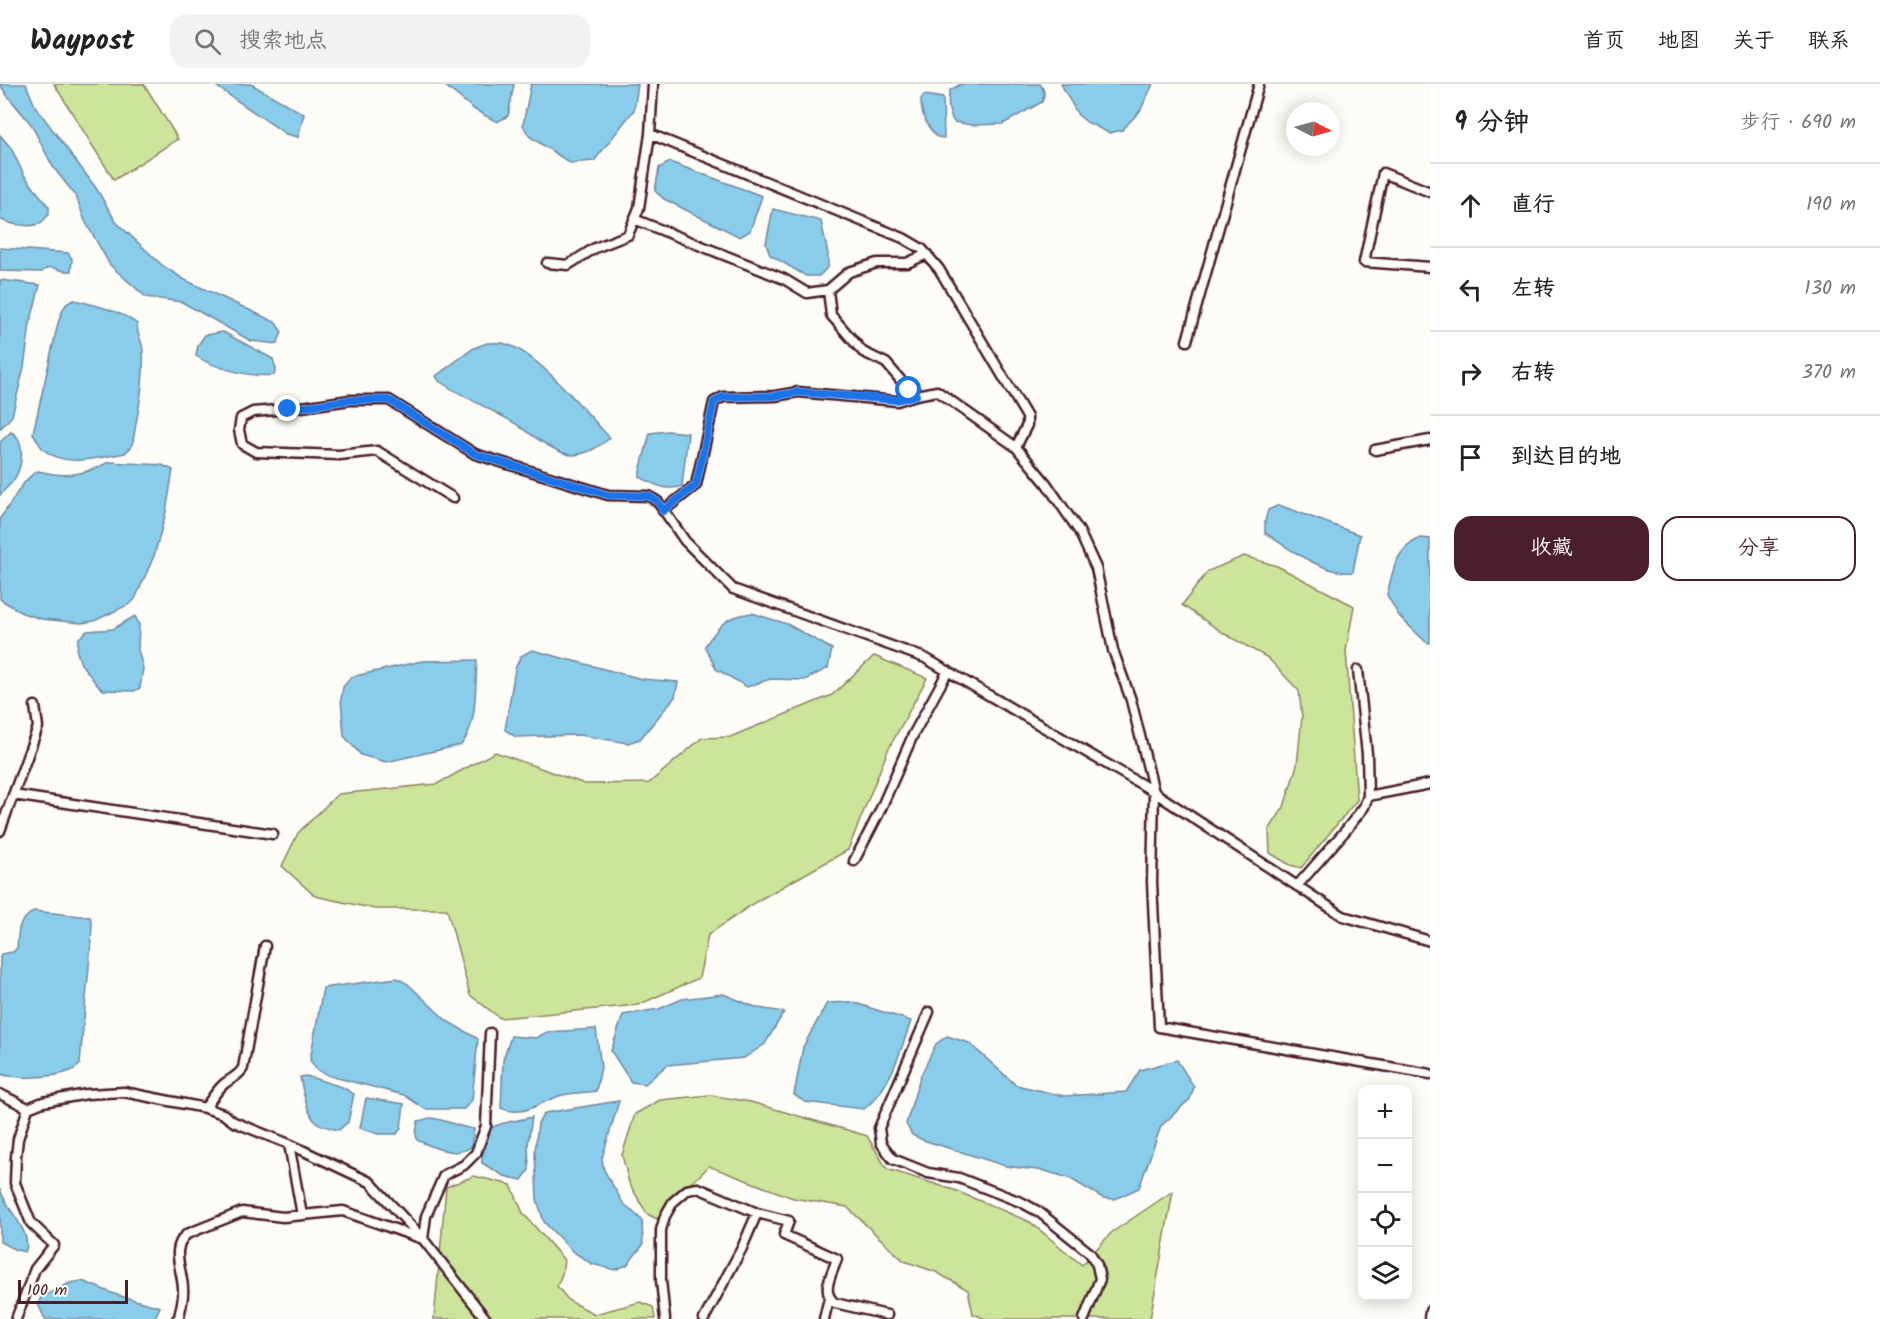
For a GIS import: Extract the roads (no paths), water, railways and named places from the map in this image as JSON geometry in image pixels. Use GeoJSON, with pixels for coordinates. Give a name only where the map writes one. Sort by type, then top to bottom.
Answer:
{"type":"FeatureCollection","features":[{"type":"Feature","properties":{"kind":"street"},"geometry":{"type":"LineString","coordinates":[[547,263],[568,266],[595,248],[628,235],[639,208],[650,134],[653,84]]}},
{"type":"Feature","properties":{"kind":"street"},"geometry":{"type":"LineString","coordinates":[[1187,341],[1259,84]]}},
{"type":"Feature","properties":{"kind":"street"},"geometry":{"type":"LineString","coordinates":[[650,134],[903,237],[922,249],[939,269],[1027,417],[1027,425],[1016,447]]}},
{"type":"Feature","properties":{"kind":"street"},"geometry":{"type":"LineString","coordinates":[[1430,192],[1383,173],[1364,262],[1430,267]]}},
{"type":"Feature","properties":{"kind":"street"},"geometry":{"type":"LineString","coordinates":[[634,219],[784,279],[807,293],[828,290],[849,272],[877,263],[907,263],[927,254]]}},
{"type":"Feature","properties":{"kind":"street"},"geometry":{"type":"LineString","coordinates":[[828,290],[831,315],[863,352],[886,363],[916,395]]}},
{"type":"Feature","properties":{"kind":"street"},"geometry":{"type":"LineString","coordinates":[[663,511],[696,485],[714,402],[723,397],[775,396],[798,392],[897,400],[937,391],[1016,447],[1046,483],[1079,531],[1096,568],[1113,650],[1131,700],[1154,792],[1152,882],[1159,1027],[1430,1074]]}},
{"type":"Feature","properties":{"kind":"street"},"geometry":{"type":"LineString","coordinates":[[453,498],[377,451],[339,454],[256,452],[242,444],[239,430],[241,418],[253,412],[350,400],[389,400],[475,454],[608,495],[649,496],[658,502],[686,541],[733,589],[926,658],[1154,792],[1343,916],[1430,941]]}},
{"type":"Feature","properties":{"kind":"street"},"geometry":{"type":"LineString","coordinates":[[1376,450],[1430,440]]}},
{"type":"Feature","properties":{"kind":"street"},"geometry":{"type":"LineString","coordinates":[[1297,886],[1346,830],[1364,807],[1368,796],[1367,754],[1358,670]]}},
{"type":"Feature","properties":{"kind":"street"},"geometry":{"type":"LineString","coordinates":[[854,861],[879,813],[913,735],[948,671]]}},
{"type":"Feature","properties":{"kind":"street"},"geometry":{"type":"LineString","coordinates":[[0,831],[38,727],[35,706]]}},
{"type":"Feature","properties":{"kind":"street"},"geometry":{"type":"LineString","coordinates":[[1368,796],[1430,784]]}},
{"type":"Feature","properties":{"kind":"street"},"geometry":{"type":"LineString","coordinates":[[13,795],[273,834]]}},
{"type":"Feature","properties":{"kind":"street"},"geometry":{"type":"LineString","coordinates":[[205,1108],[219,1089],[226,1082],[238,1076],[243,1068],[265,946]]}},
{"type":"Feature","properties":{"kind":"street"},"geometry":{"type":"LineString","coordinates":[[928,1012],[879,1128],[881,1143],[893,1159],[928,1173],[959,1178],[1023,1203],[1039,1212],[1090,1253],[1097,1265],[1100,1279],[1084,1319]]}},
{"type":"Feature","properties":{"kind":"street"},"geometry":{"type":"LineString","coordinates":[[423,1239],[426,1216],[444,1175],[464,1165],[476,1152],[486,1126],[490,1034]]}},
{"type":"Feature","properties":{"kind":"street"},"geometry":{"type":"LineString","coordinates":[[0,1094],[28,1108],[43,1102],[87,1094],[124,1092],[205,1108],[289,1144],[370,1182],[423,1239],[486,1319]]}},
{"type":"Feature","properties":{"kind":"street"},"geometry":{"type":"LineString","coordinates":[[16,1319],[34,1269],[54,1245],[31,1223],[15,1183],[18,1139],[28,1108]]}},
{"type":"Feature","properties":{"kind":"street"},"geometry":{"type":"LineString","coordinates":[[289,1144],[302,1215]]}},
{"type":"Feature","properties":{"kind":"street"},"geometry":{"type":"LineString","coordinates":[[665,1319],[661,1280],[661,1230],[665,1216],[673,1202],[687,1190],[698,1188],[757,1213],[789,1221],[784,1235],[837,1259],[826,1291],[829,1298],[835,1303],[888,1315]]}},
{"type":"Feature","properties":{"kind":"street"},"geometry":{"type":"LineString","coordinates":[[177,1319],[184,1292],[177,1254],[182,1238],[187,1233],[242,1212],[283,1217],[343,1211],[423,1239]]}},
{"type":"Feature","properties":{"kind":"street"},"geometry":{"type":"LineString","coordinates":[[704,1319],[742,1248],[757,1213]]}},
{"type":"Feature","properties":{"kind":"street"},"geometry":{"type":"LineString","coordinates":[[824,1319],[829,1298]]}},
{"type":"Feature","properties":{"kind":"street"},"geometry":{"type":"LineString","coordinates":[[1429,1319],[1430,1311]]}},
{"type":"Feature","properties":{"kind":"water"},"geometry":{"type":"Polygon","coordinates":[[[0,84],[26,84],[35,106],[96,188],[116,222],[163,266],[185,280],[275,322],[282,332],[277,344],[251,341],[182,302],[146,297],[110,265],[85,221],[76,196],[53,167],[31,124],[0,84]]]}},
{"type":"Feature","properties":{"kind":"water"},"geometry":{"type":"Polygon","coordinates":[[[213,84],[251,84],[304,114],[298,137],[286,134],[213,84]]]}},
{"type":"Feature","properties":{"kind":"water"},"geometry":{"type":"Polygon","coordinates":[[[443,84],[514,84],[508,116],[497,122],[475,110],[443,84]]]}},
{"type":"Feature","properties":{"kind":"water"},"geometry":{"type":"Polygon","coordinates":[[[531,84],[638,85],[634,110],[594,161],[570,163],[529,136],[523,125],[531,84]]]}},
{"type":"Feature","properties":{"kind":"water"},"geometry":{"type":"Polygon","coordinates":[[[961,84],[1040,84],[1044,95],[1042,102],[1003,124],[972,125],[954,122],[949,111],[950,90],[961,84]]]}},
{"type":"Feature","properties":{"kind":"water"},"geometry":{"type":"Polygon","coordinates":[[[1061,84],[1153,84],[1140,111],[1122,130],[1109,133],[1078,115],[1061,84]]]}},
{"type":"Feature","properties":{"kind":"water"},"geometry":{"type":"Polygon","coordinates":[[[924,95],[943,98],[944,138],[937,137],[925,120],[921,99],[924,95]]]}},
{"type":"Feature","properties":{"kind":"water"},"geometry":{"type":"Polygon","coordinates":[[[0,135],[11,148],[24,175],[49,207],[49,214],[39,224],[19,225],[0,219],[0,135]]]}},
{"type":"Feature","properties":{"kind":"water"},"geometry":{"type":"Polygon","coordinates":[[[670,162],[762,196],[750,231],[740,237],[664,199],[655,191],[659,168],[670,162]]]}},
{"type":"Feature","properties":{"kind":"water"},"geometry":{"type":"Polygon","coordinates":[[[773,209],[821,221],[828,254],[828,267],[819,276],[806,276],[770,255],[766,243],[773,209]]]}},
{"type":"Feature","properties":{"kind":"water"},"geometry":{"type":"Polygon","coordinates":[[[0,248],[68,253],[72,259],[71,271],[50,268],[42,272],[0,271],[0,248]]]}},
{"type":"Feature","properties":{"kind":"water"},"geometry":{"type":"Polygon","coordinates":[[[0,280],[40,285],[12,416],[0,429],[0,280]]]}},
{"type":"Feature","properties":{"kind":"water"},"geometry":{"type":"Polygon","coordinates":[[[75,300],[115,312],[137,324],[143,347],[142,385],[133,441],[125,453],[94,459],[61,459],[43,449],[33,433],[58,323],[65,306],[75,300]]]}},
{"type":"Feature","properties":{"kind":"water"},"geometry":{"type":"Polygon","coordinates":[[[223,332],[273,359],[276,369],[274,375],[255,375],[234,371],[196,356],[198,345],[205,335],[223,332]]]}},
{"type":"Feature","properties":{"kind":"water"},"geometry":{"type":"Polygon","coordinates":[[[487,343],[506,344],[532,359],[561,385],[610,438],[588,452],[567,454],[552,448],[516,424],[439,381],[436,376],[474,348],[487,343]]]}},
{"type":"Feature","properties":{"kind":"water"},"geometry":{"type":"Polygon","coordinates":[[[668,431],[688,433],[682,486],[676,488],[660,486],[640,477],[650,433],[668,431]]]}},
{"type":"Feature","properties":{"kind":"water"},"geometry":{"type":"Polygon","coordinates":[[[11,432],[19,441],[21,462],[13,481],[0,495],[0,442],[11,432]]]}},
{"type":"Feature","properties":{"kind":"water"},"geometry":{"type":"Polygon","coordinates":[[[109,462],[162,465],[173,470],[166,512],[154,556],[135,599],[130,604],[94,621],[81,623],[42,619],[22,613],[0,599],[0,518],[21,486],[38,471],[74,474],[109,462]]]}},
{"type":"Feature","properties":{"kind":"water"},"geometry":{"type":"Polygon","coordinates":[[[1279,505],[1360,535],[1353,572],[1342,572],[1318,565],[1265,533],[1268,510],[1279,505]]]}},
{"type":"Feature","properties":{"kind":"water"},"geometry":{"type":"Polygon","coordinates":[[[1420,538],[1430,539],[1430,643],[1426,642],[1399,616],[1387,595],[1393,569],[1400,555],[1405,548],[1420,538]]]}},
{"type":"Feature","properties":{"kind":"water"},"geometry":{"type":"Polygon","coordinates":[[[752,613],[787,624],[832,649],[828,668],[805,680],[770,679],[747,687],[716,669],[705,646],[715,632],[729,619],[752,613]]]}},
{"type":"Feature","properties":{"kind":"water"},"geometry":{"type":"Polygon","coordinates":[[[135,616],[139,625],[138,650],[143,668],[140,688],[134,691],[103,690],[81,664],[77,652],[78,639],[87,631],[113,629],[135,616]]]}},
{"type":"Feature","properties":{"kind":"water"},"geometry":{"type":"Polygon","coordinates":[[[532,650],[642,679],[678,682],[675,697],[640,739],[628,743],[579,735],[516,737],[505,730],[515,669],[521,656],[532,650]]]}},
{"type":"Feature","properties":{"kind":"water"},"geometry":{"type":"Polygon","coordinates":[[[477,660],[473,716],[461,745],[386,762],[361,755],[344,736],[341,699],[343,687],[351,677],[422,661],[477,660]]]}},
{"type":"Feature","properties":{"kind":"water"},"geometry":{"type":"Polygon","coordinates":[[[34,911],[90,917],[91,942],[80,1064],[65,1073],[42,1077],[8,1076],[0,1074],[0,958],[1,954],[13,952],[17,948],[21,923],[34,911]]]}},
{"type":"Feature","properties":{"kind":"water"},"geometry":{"type":"Polygon","coordinates":[[[397,978],[408,984],[447,1021],[478,1039],[472,1100],[464,1109],[425,1109],[404,1095],[330,1076],[317,1070],[310,1060],[323,988],[397,978]]]}},
{"type":"Feature","properties":{"kind":"water"},"geometry":{"type":"Polygon","coordinates":[[[723,994],[758,1008],[784,1012],[765,1044],[744,1058],[667,1065],[645,1084],[631,1082],[611,1051],[623,1015],[659,1009],[682,999],[723,994]]]}},
{"type":"Feature","properties":{"kind":"water"},"geometry":{"type":"Polygon","coordinates":[[[852,1002],[911,1021],[894,1069],[881,1091],[864,1109],[805,1102],[794,1095],[803,1047],[827,1003],[852,1002]]]}},
{"type":"Feature","properties":{"kind":"water"},"geometry":{"type":"Polygon","coordinates":[[[596,1029],[601,1067],[596,1091],[563,1095],[523,1110],[509,1111],[501,1108],[503,1060],[511,1036],[536,1038],[547,1032],[596,1029]]]}},
{"type":"Feature","properties":{"kind":"water"},"geometry":{"type":"Polygon","coordinates":[[[947,1036],[969,1043],[1016,1085],[1064,1096],[1126,1092],[1140,1070],[1177,1060],[1194,1087],[1190,1099],[1161,1126],[1139,1188],[1115,1199],[1103,1198],[1069,1178],[1045,1171],[1006,1166],[912,1135],[906,1124],[920,1077],[936,1044],[947,1036]]]}},
{"type":"Feature","properties":{"kind":"water"},"geometry":{"type":"Polygon","coordinates":[[[306,1076],[342,1087],[354,1094],[348,1122],[339,1130],[321,1125],[313,1118],[305,1101],[300,1077],[306,1076]]]}},
{"type":"Feature","properties":{"kind":"water"},"geometry":{"type":"Polygon","coordinates":[[[366,1098],[404,1104],[401,1128],[397,1134],[378,1134],[360,1128],[366,1098]]]}},
{"type":"Feature","properties":{"kind":"water"},"geometry":{"type":"Polygon","coordinates":[[[619,1101],[602,1158],[604,1170],[623,1203],[642,1220],[643,1245],[627,1265],[615,1270],[592,1264],[572,1251],[544,1222],[537,1199],[535,1151],[538,1123],[545,1113],[619,1101]]]}},
{"type":"Feature","properties":{"kind":"water"},"geometry":{"type":"Polygon","coordinates":[[[532,1117],[528,1144],[529,1170],[522,1180],[504,1176],[482,1163],[491,1128],[506,1122],[532,1117]]]}},
{"type":"Feature","properties":{"kind":"water"},"geometry":{"type":"Polygon","coordinates":[[[430,1118],[474,1129],[471,1147],[458,1152],[437,1148],[417,1140],[418,1121],[430,1118]]]}},
{"type":"Feature","properties":{"kind":"water"},"geometry":{"type":"Polygon","coordinates":[[[0,1189],[26,1237],[25,1252],[0,1242],[0,1189]]]}},
{"type":"Feature","properties":{"kind":"water"},"geometry":{"type":"Polygon","coordinates":[[[82,1281],[117,1295],[160,1307],[154,1319],[45,1319],[38,1304],[41,1297],[70,1283],[82,1281]]]}}]}
